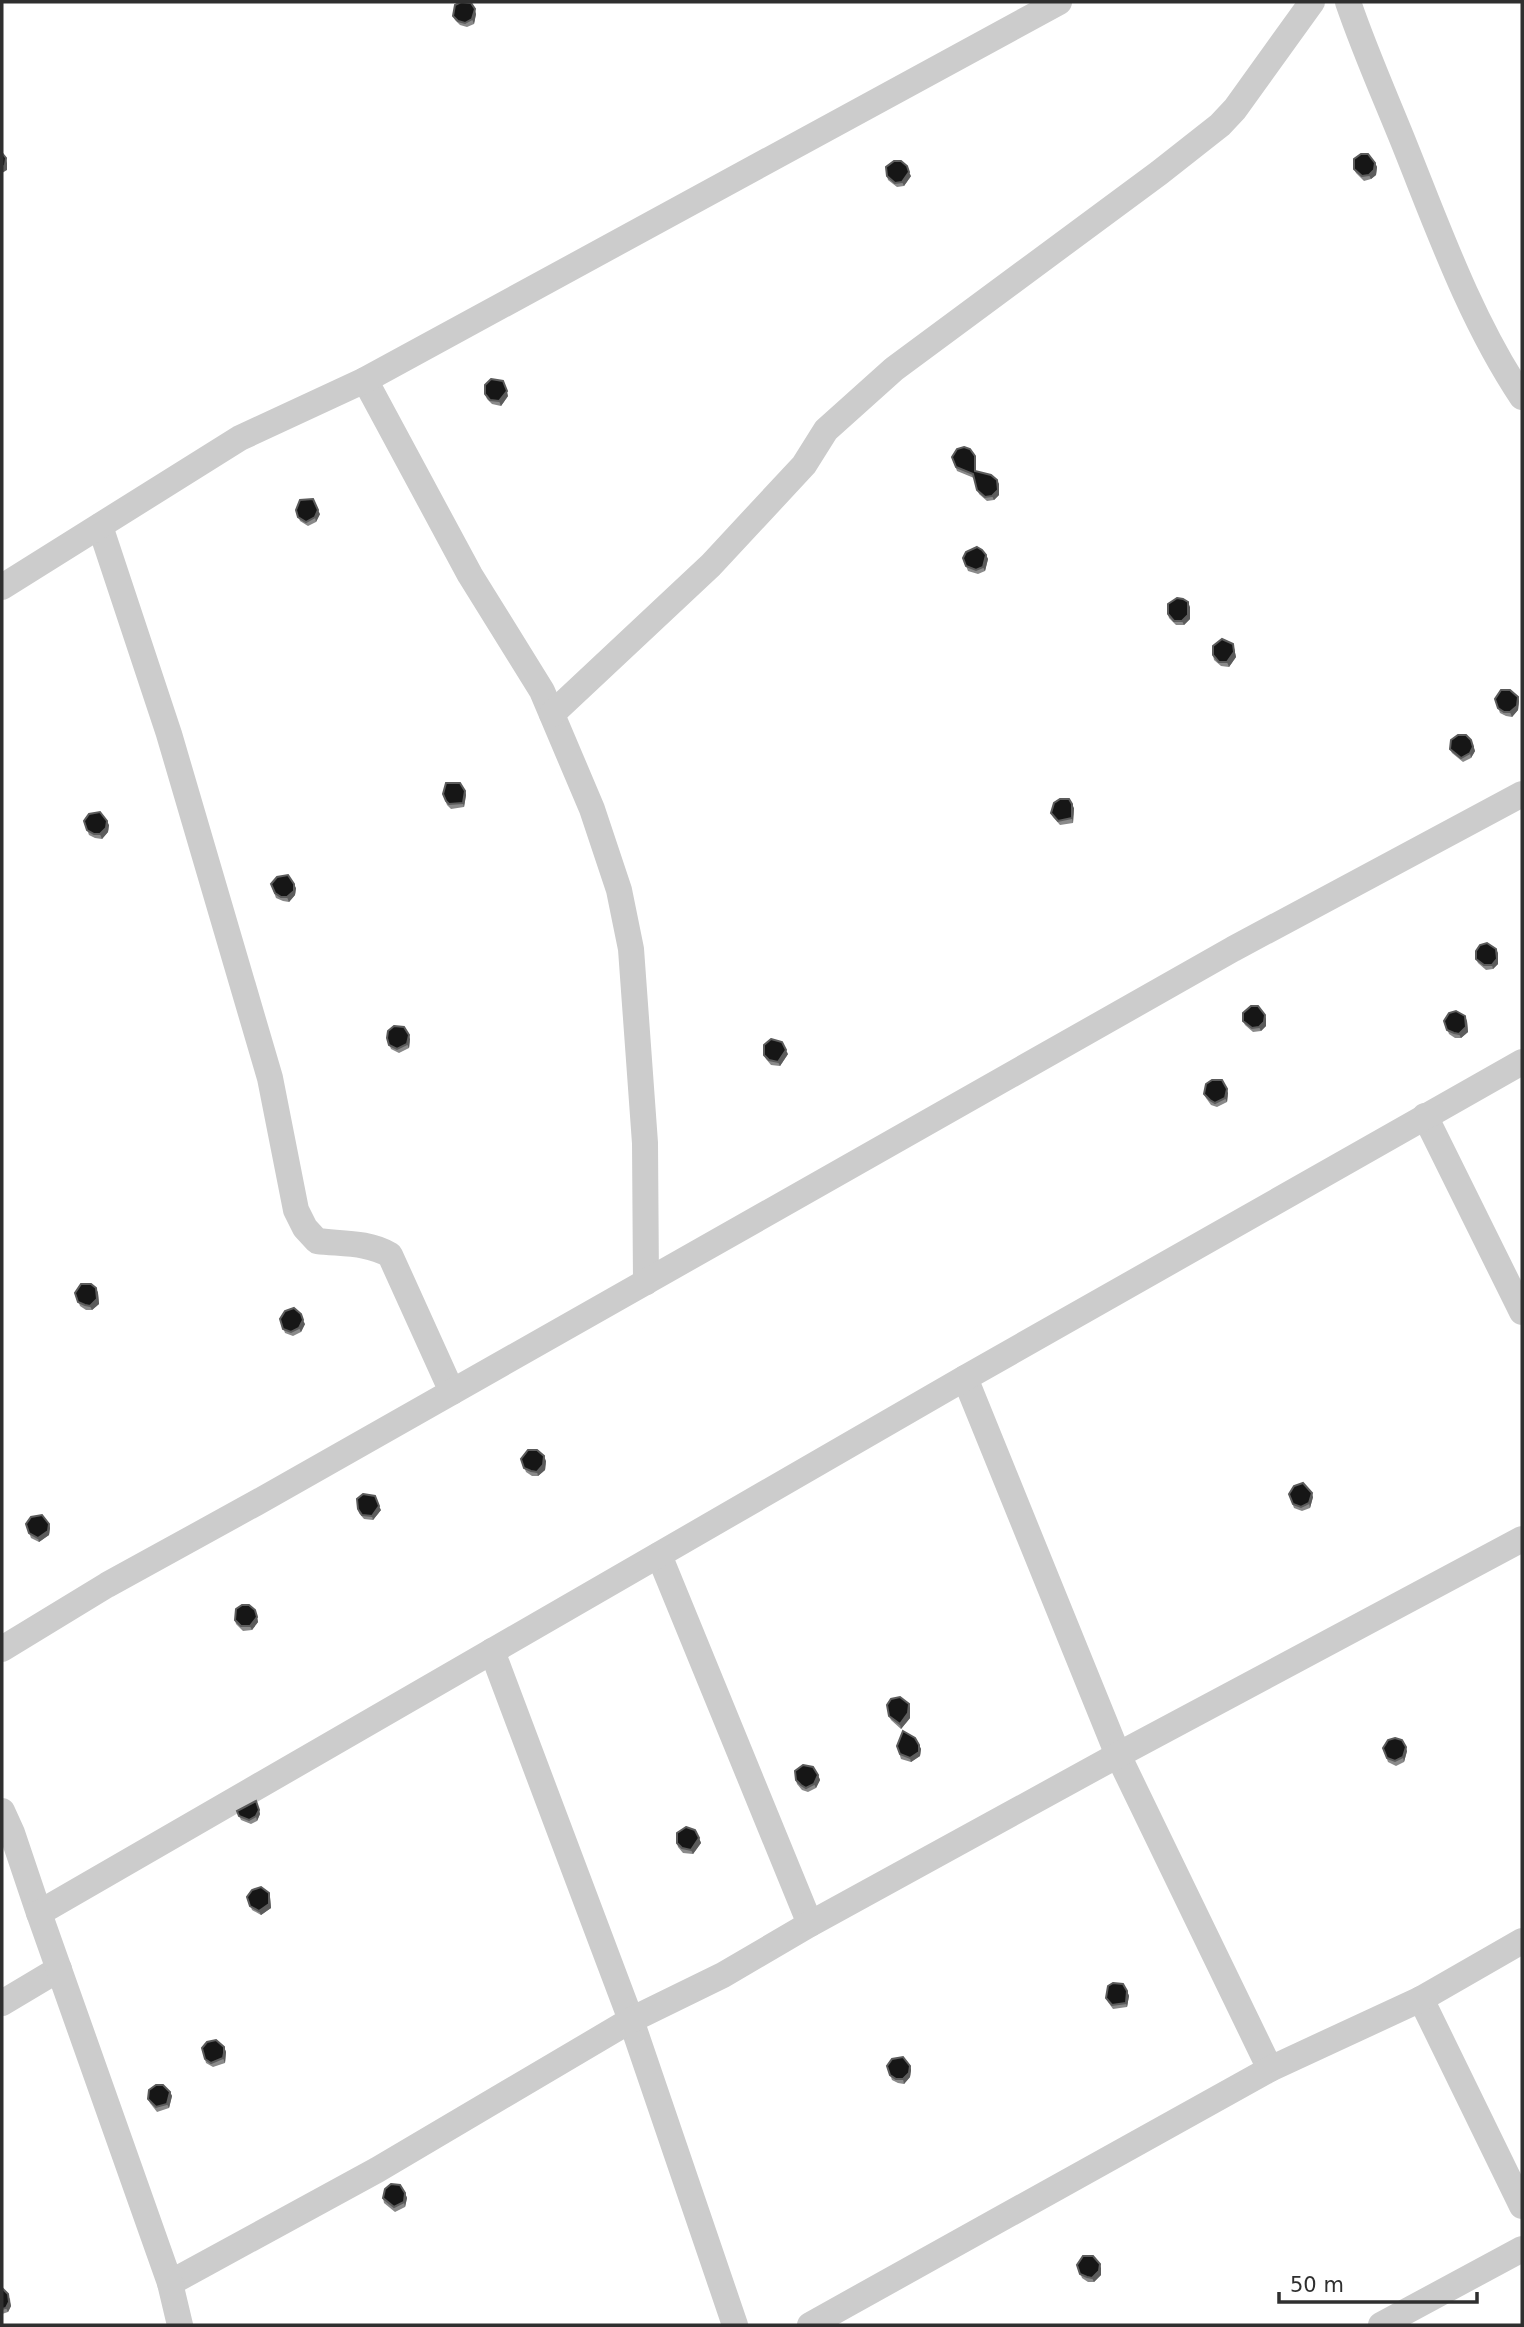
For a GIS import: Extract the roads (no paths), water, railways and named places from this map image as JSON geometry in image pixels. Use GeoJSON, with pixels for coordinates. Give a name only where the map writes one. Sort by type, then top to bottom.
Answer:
{"type":"FeatureCollection","features":[{"type":"Feature","properties":{"kind":"street"},"geometry":{"type":"LineString","coordinates":[[2,587],[240,438],[365,380],[1059,2]]}},
{"type":"Feature","properties":{"kind":"street"},"geometry":{"type":"LineString","coordinates":[[552,714],[711,565],[804,465],[826,430],[894,369],[1220,125],[1235,109],[1312,2]]}},
{"type":"Feature","properties":{"kind":"street"},"geometry":{"type":"LineString","coordinates":[[1348,2],[1364,50],[1427,204],[1476,315],[1505,372],[1522,397]]}},
{"type":"Feature","properties":{"kind":"street"},"geometry":{"type":"LineString","coordinates":[[365,380],[470,575],[542,691],[592,809],[619,890],[631,949],[645,1143],[646,1282]]}},
{"type":"Feature","properties":{"kind":"street"},"geometry":{"type":"LineString","coordinates":[[100,526],[169,734],[270,1078],[296,1210],[305,1228],[317,1241],[363,1245],[380,1249],[390,1255],[452,1392]]}},
{"type":"Feature","properties":{"kind":"street"},"geometry":{"type":"LineString","coordinates":[[2,1649],[107,1584],[1234,949],[1522,794]]}},
{"type":"Feature","properties":{"kind":"street"},"geometry":{"type":"LineString","coordinates":[[39,1913],[965,1378],[1522,1062]]}},
{"type":"Feature","properties":{"kind":"street"},"geometry":{"type":"LineString","coordinates":[[1425,1116],[1522,1312]]}},
{"type":"Feature","properties":{"kind":"street"},"geometry":{"type":"LineString","coordinates":[[965,1378],[1118,1755],[1270,2069]]}},
{"type":"Feature","properties":{"kind":"street"},"geometry":{"type":"LineString","coordinates":[[170,2283],[377,2170],[631,2020],[723,1975],[810,1924],[1118,1755],[1522,1539]]}},
{"type":"Feature","properties":{"kind":"street"},"geometry":{"type":"LineString","coordinates":[[659,1555],[810,1924]]}},
{"type":"Feature","properties":{"kind":"street"},"geometry":{"type":"LineString","coordinates":[[492,1651],[631,2020],[735,2325]]}},
{"type":"Feature","properties":{"kind":"street"},"geometry":{"type":"LineString","coordinates":[[2,1811],[170,2283],[180,2325]]}},
{"type":"Feature","properties":{"kind":"street"},"geometry":{"type":"LineString","coordinates":[[810,2325],[1270,2069],[1421,1999],[1522,1941]]}},
{"type":"Feature","properties":{"kind":"street"},"geometry":{"type":"LineString","coordinates":[[2,2003],[59,1969]]}},
{"type":"Feature","properties":{"kind":"street"},"geometry":{"type":"LineString","coordinates":[[1421,1999],[1522,2206]]}},
{"type":"Feature","properties":{"kind":"street"},"geometry":{"type":"LineString","coordinates":[[1381,2325],[1522,2249]]}}]}
